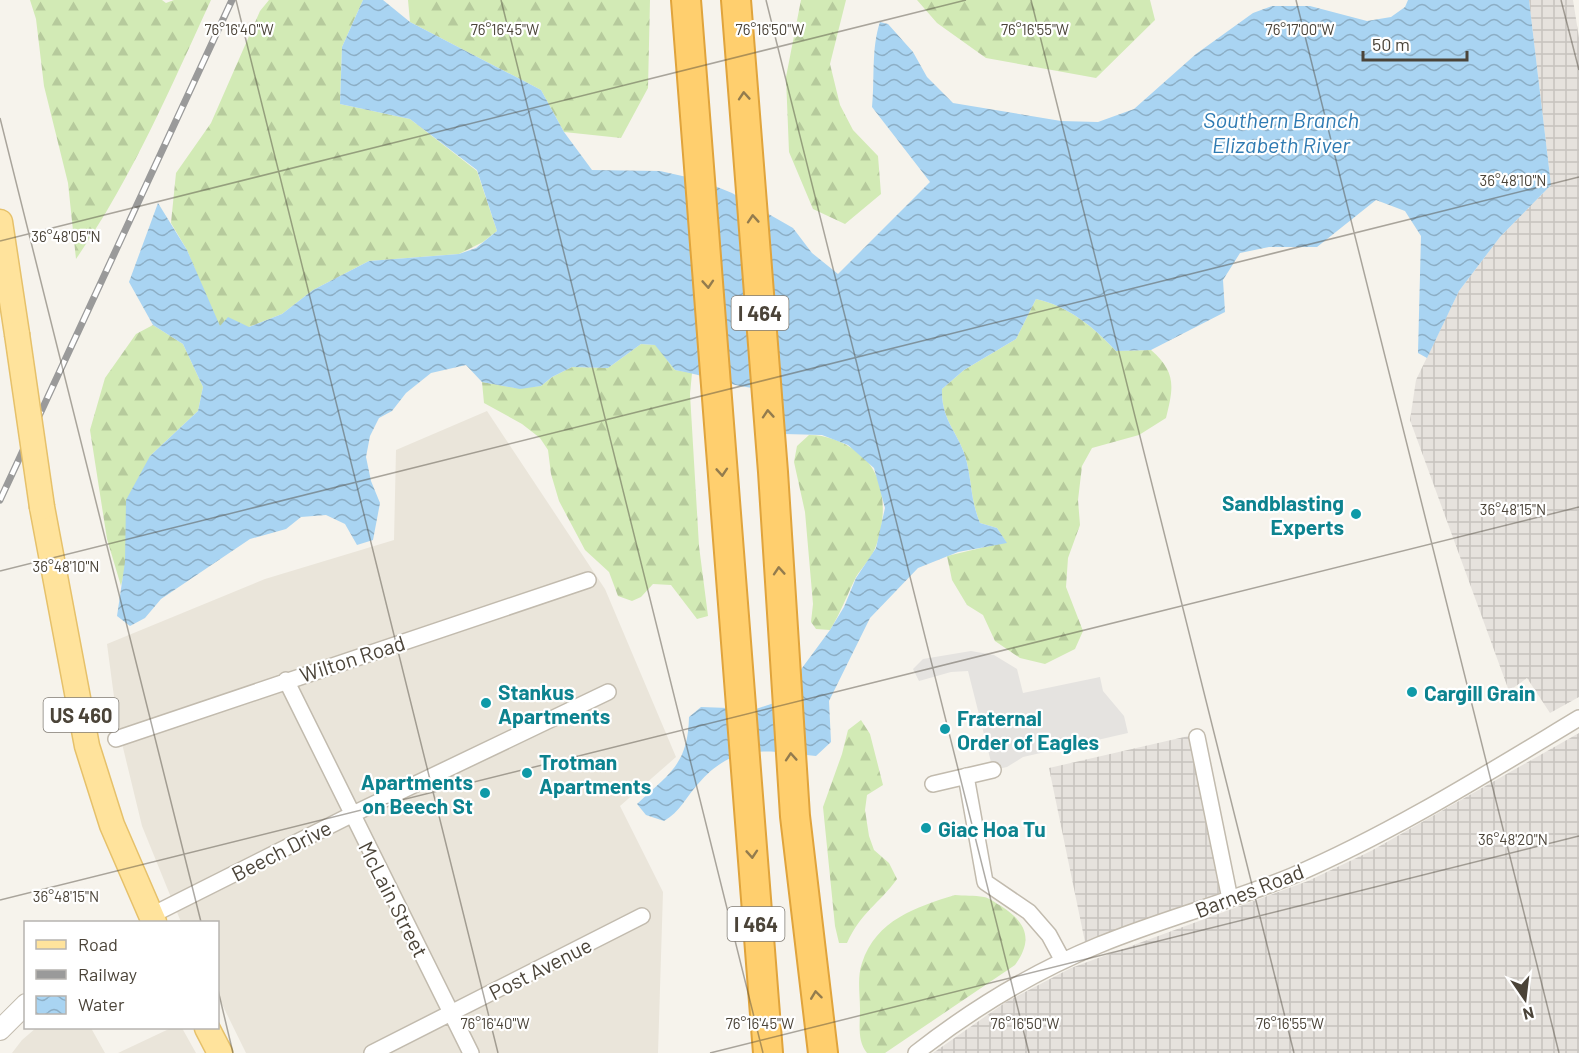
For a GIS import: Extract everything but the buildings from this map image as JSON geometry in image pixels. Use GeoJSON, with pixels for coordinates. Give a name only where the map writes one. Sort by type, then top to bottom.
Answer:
{"type":"FeatureCollection","features":[{"type":"Feature","properties":{"kind":"highway","name":"I 464"},"geometry":{"type":"LineString","coordinates":[[686,0],[768,1053]]}},
{"type":"Feature","properties":{"kind":"highway","name":"I 464"},"geometry":{"type":"LineString","coordinates":[[736,0],[773,472],[795,816],[823,1053]]}},
{"type":"Feature","properties":{"kind":"main road","name":"US 460"},"geometry":{"type":"LineString","coordinates":[[0,222],[42,507],[87,746],[112,825],[148,920]]}},
{"type":"Feature","properties":{"kind":"main road"},"geometry":{"type":"LineString","coordinates":[[208,1029],[220,1053]]}},
{"type":"Feature","properties":{"kind":"street","name":"Wilton Road"},"geometry":{"type":"LineString","coordinates":[[116,739],[588,580]]}},
{"type":"Feature","properties":{"kind":"street","name":"McLain Street"},"geometry":{"type":"LineString","coordinates":[[286,680],[471,1053]]}},
{"type":"Feature","properties":{"kind":"street","name":"Beech Drive"},"geometry":{"type":"LineString","coordinates":[[148,920],[351,815],[608,692]]}},
{"type":"Feature","properties":{"kind":"street","name":"Barnes Road"},"geometry":{"type":"LineString","coordinates":[[916,1053],[981,1006],[1063,961],[1101,944],[1230,899],[1335,856],[1449,795],[1579,718]]}},
{"type":"Feature","properties":{"kind":"street"},"geometry":{"type":"LineString","coordinates":[[1197,737],[1230,899]]}},
{"type":"Feature","properties":{"kind":"street"},"geometry":{"type":"LineString","coordinates":[[933,784],[993,770]]}},
{"type":"Feature","properties":{"kind":"street"},"geometry":{"type":"LineString","coordinates":[[966,776],[985,882],[1029,912],[1049,935],[1063,961]]}},
{"type":"Feature","properties":{"kind":"street","name":"Post Avenue"},"geometry":{"type":"LineString","coordinates":[[372,1053],[642,916]]}},
{"type":"Feature","properties":{"kind":"street"},"geometry":{"type":"LineString","coordinates":[[0,1030],[24,1006]]}},
{"type":"Feature","properties":{"kind":"shaded area"},"geometry":{"type":"Polygon","coordinates":[[[1529,0],[1573,0],[1579,38],[1579,697],[1550,713],[1527,678],[1509,691],[1410,420],[1416,380],[1459,291],[1500,237],[1551,185],[1529,0]]]}},
{"type":"Feature","properties":{"kind":"shaded area"},"geometry":{"type":"Polygon","coordinates":[[[487,411],[605,589],[676,757],[620,806],[663,892],[658,1053],[246,1053],[219,998],[219,921],[181,921],[142,826],[118,727],[107,644],[265,579],[394,540],[396,450],[487,411]]]}},
{"type":"Feature","properties":{"kind":"shaded area"},"geometry":{"type":"Polygon","coordinates":[[[971,651],[994,655],[1017,669],[1023,693],[1100,677],[1103,691],[1124,716],[1128,733],[1023,757],[1007,767],[993,770],[968,671],[951,672],[919,681],[913,669],[923,659],[971,651]]]}},
{"type":"Feature","properties":{"kind":"shaded area"},"geometry":{"type":"Polygon","coordinates":[[[1579,733],[1579,1053],[933,1053],[1006,1002],[1071,968],[1308,881],[1371,851],[1579,733]]]}},
{"type":"Feature","properties":{"kind":"shaded area"},"geometry":{"type":"Polygon","coordinates":[[[1193,735],[1224,893],[1085,942],[1049,768],[1193,735]]]}},
{"type":"Feature","properties":{"kind":"shaded area"},"geometry":{"type":"Polygon","coordinates":[[[35,1029],[92,1029],[105,1053],[12,1053],[35,1029]]]}},
{"type":"Feature","properties":{"kind":"shaded area"},"geometry":{"type":"Polygon","coordinates":[[[169,1029],[183,1029],[196,1053],[118,1053],[169,1029]]]}},
{"type":"Feature","properties":{"kind":"green space"},"geometry":{"type":"Polygon","coordinates":[[[30,0],[162,0],[166,3],[174,0],[211,0],[133,165],[76,259],[68,183],[44,86],[36,19],[30,0]]]}},
{"type":"Feature","properties":{"kind":"green space"},"geometry":{"type":"Polygon","coordinates":[[[269,0],[363,0],[342,47],[340,104],[410,119],[477,171],[497,231],[483,242],[459,254],[369,261],[313,290],[282,314],[249,327],[220,330],[187,250],[171,223],[176,173],[211,123],[260,11],[269,0]]]}},
{"type":"Feature","properties":{"kind":"green space"},"geometry":{"type":"Polygon","coordinates":[[[408,0],[650,0],[648,88],[621,138],[564,132],[541,90],[410,22],[408,0]]]}},
{"type":"Feature","properties":{"kind":"green space"},"geometry":{"type":"Polygon","coordinates":[[[801,0],[846,0],[830,64],[840,105],[853,130],[878,156],[881,194],[845,224],[813,209],[789,152],[786,77],[801,0]]]}},
{"type":"Feature","properties":{"kind":"green space"},"geometry":{"type":"Polygon","coordinates":[[[917,0],[1150,0],[1155,20],[1096,78],[986,58],[937,23],[917,0]]]}},
{"type":"Feature","properties":{"kind":"green space"},"geometry":{"type":"Polygon","coordinates":[[[1036,299],[1070,312],[1099,334],[1116,351],[1151,350],[1165,365],[1171,380],[1171,397],[1166,418],[1139,435],[1092,448],[1082,466],[1078,500],[1080,525],[1068,558],[1066,587],[1083,631],[1075,649],[1045,664],[1020,658],[995,641],[983,615],[967,605],[952,580],[947,556],[1006,542],[997,528],[980,523],[964,453],[948,420],[942,389],[964,370],[1016,339],[1036,299]]]}},
{"type":"Feature","properties":{"kind":"green space"},"geometry":{"type":"Polygon","coordinates":[[[153,325],[183,344],[203,387],[198,411],[150,456],[121,586],[107,539],[90,430],[105,378],[136,334],[153,325]]]}},
{"type":"Feature","properties":{"kind":"green space"},"geometry":{"type":"Polygon","coordinates":[[[641,344],[656,345],[675,370],[692,373],[690,394],[699,546],[708,616],[697,619],[671,585],[653,584],[641,597],[632,601],[618,596],[609,572],[585,550],[559,501],[551,474],[548,450],[540,438],[522,424],[484,403],[482,382],[516,388],[541,386],[552,377],[572,367],[608,368],[641,344]]]}},
{"type":"Feature","properties":{"kind":"green space"},"geometry":{"type":"Polygon","coordinates":[[[809,435],[834,439],[856,451],[873,470],[882,494],[882,521],[876,546],[856,577],[830,630],[816,629],[811,622],[813,604],[805,512],[794,462],[797,446],[809,435]]]}},
{"type":"Feature","properties":{"kind":"green space"},"geometry":{"type":"Polygon","coordinates":[[[861,720],[870,734],[883,785],[867,795],[865,810],[869,836],[874,850],[889,863],[897,879],[858,923],[847,943],[839,943],[835,926],[823,807],[848,730],[861,720]]]}},
{"type":"Feature","properties":{"kind":"green space"},"geometry":{"type":"Polygon","coordinates":[[[955,895],[986,898],[1010,912],[1025,932],[1026,939],[1021,956],[1015,965],[885,1053],[867,1053],[860,1032],[859,980],[860,968],[868,948],[887,926],[899,917],[955,895]]]}},
{"type":"Feature","properties":{"kind":"water","name":"Southern Branch Elizabeth River"},"geometry":{"type":"Polygon","coordinates":[[[363,0],[383,0],[410,22],[541,90],[564,132],[592,170],[660,171],[700,180],[732,193],[793,228],[812,253],[838,274],[930,182],[872,107],[874,53],[880,22],[888,24],[913,52],[927,77],[953,103],[1061,121],[1098,122],[1134,109],[1196,54],[1253,13],[1272,6],[1310,6],[1367,21],[1391,17],[1405,7],[1408,0],[1529,0],[1551,185],[1500,237],[1459,291],[1427,358],[1418,353],[1421,236],[1405,211],[1376,200],[1317,247],[1269,247],[1240,253],[1223,280],[1225,312],[1151,350],[1116,351],[1099,334],[1070,312],[1036,299],[1016,339],[964,370],[942,389],[948,420],[964,453],[980,523],[997,528],[1007,543],[958,552],[918,568],[870,618],[829,701],[831,742],[816,756],[782,752],[752,752],[738,755],[711,771],[679,809],[664,821],[646,815],[637,804],[668,775],[681,757],[688,733],[689,717],[701,707],[756,709],[777,702],[830,630],[844,607],[856,578],[876,548],[885,508],[874,468],[848,445],[822,435],[784,434],[762,389],[675,370],[655,345],[641,344],[608,368],[572,367],[552,377],[541,386],[520,389],[482,382],[466,365],[431,373],[406,393],[392,411],[379,418],[370,436],[366,457],[371,481],[380,503],[373,540],[357,545],[345,524],[326,515],[301,517],[286,529],[250,539],[161,599],[145,618],[130,626],[117,616],[125,562],[126,500],[150,456],[198,411],[203,387],[183,344],[153,325],[129,282],[158,203],[187,250],[220,326],[228,317],[249,327],[282,314],[313,290],[369,261],[459,254],[476,248],[497,231],[477,170],[410,119],[340,104],[342,47],[363,0]]]}},
{"type":"Feature","properties":{"kind":"railway"},"geometry":{"type":"LineString","coordinates":[[0,500],[232,0]]}},
{"type":"Feature","properties":{"kind":"place","name":"Sandblasting Experts"},"geometry":{"type":"Point","coordinates":[1356,514]}},
{"type":"Feature","properties":{"kind":"place","name":"Cargill Grain"},"geometry":{"type":"Point","coordinates":[1412,692]}},
{"type":"Feature","properties":{"kind":"place","name":"Stankus Apartments"},"geometry":{"type":"Point","coordinates":[486,703]}},
{"type":"Feature","properties":{"kind":"place","name":"Fraternal Order of Eagles"},"geometry":{"type":"Point","coordinates":[945,729]}},
{"type":"Feature","properties":{"kind":"place","name":"Trotman Apartments"},"geometry":{"type":"Point","coordinates":[527,773]}},
{"type":"Feature","properties":{"kind":"place","name":"Apartments on Beech St"},"geometry":{"type":"Point","coordinates":[485,793]}},
{"type":"Feature","properties":{"kind":"place","name":"Giac Hoa Tu"},"geometry":{"type":"Point","coordinates":[926,828]}}]}
